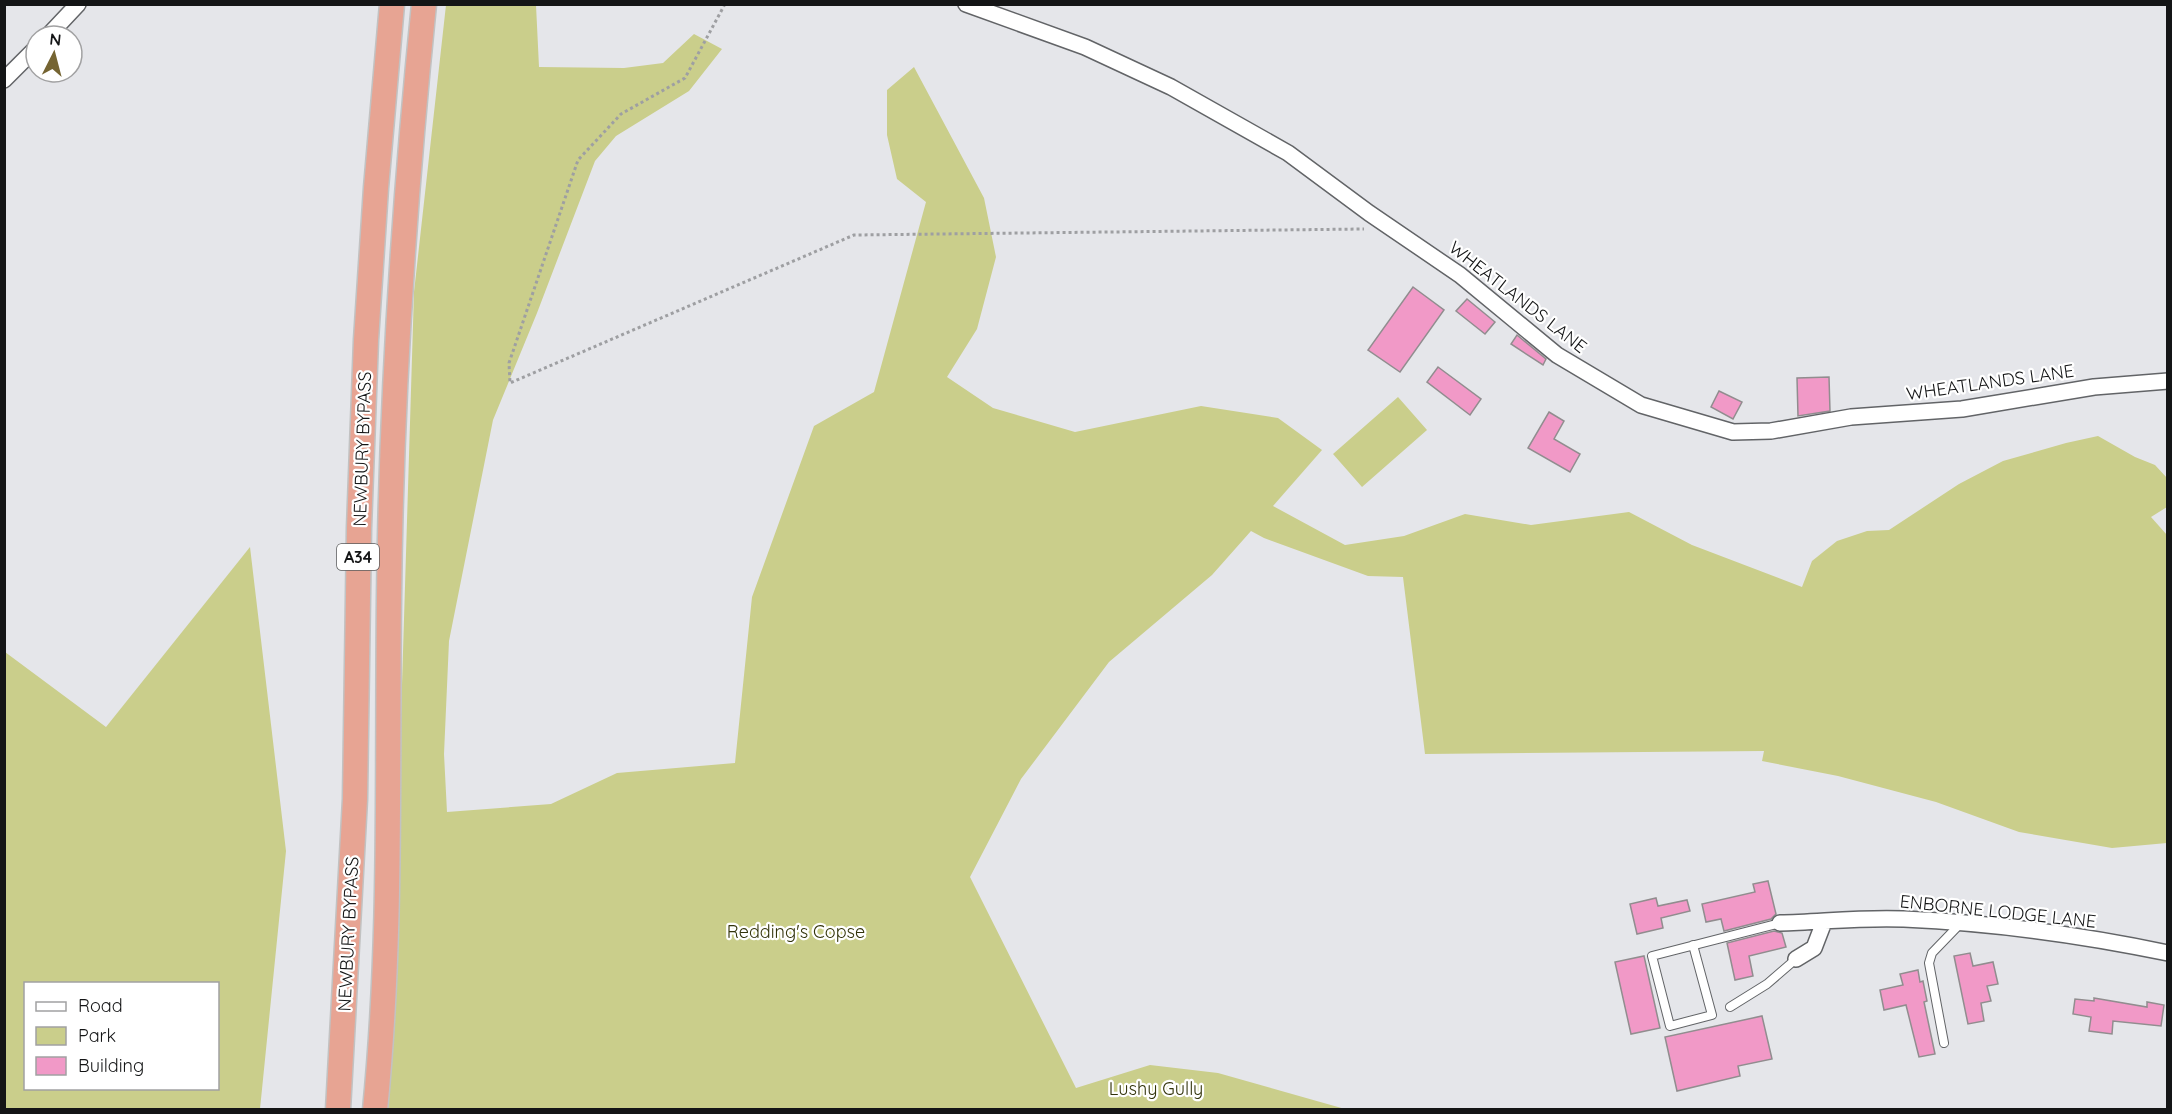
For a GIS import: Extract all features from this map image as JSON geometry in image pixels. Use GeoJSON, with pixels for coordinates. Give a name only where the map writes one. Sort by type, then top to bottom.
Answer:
{"type":"FeatureCollection","features":[{"type":"Feature","properties":{"kind":"highway","name":"NEWBURY BYPASS"},"geometry":{"type":"LineString","coordinates":[[338,1110],[355,799],[359,540],[366,340],[392,4]]}},
{"type":"Feature","properties":{"kind":"highway","name":"NEWBURY BYPASS"},"geometry":{"type":"LineString","coordinates":[[375,1110],[386,924],[392,453],[406,200],[424,4]]}},
{"type":"Feature","properties":{"kind":"street"},"geometry":{"type":"LineString","coordinates":[[59,24],[78,4]]}},
{"type":"Feature","properties":{"kind":"street","name":"WHEATLANDS LANE"},"geometry":{"type":"LineString","coordinates":[[966,4],[1085,47],[1171,87],[1288,153],[1460,274],[1557,355],[1641,405],[1733,432],[1771,430],[1851,417],[1962,409],[2094,387],[2168,381]]}},
{"type":"Feature","properties":{"kind":"street"},"geometry":{"type":"LineString","coordinates":[[4,80],[24,60]]}},
{"type":"Feature","properties":{"kind":"street","name":"ENBORNE LODGE LANE"},"geometry":{"type":"LineString","coordinates":[[1780,923],[1902,919],[1997,927],[2103,941],[2168,953]]}},
{"type":"Feature","properties":{"kind":"street"},"geometry":{"type":"LineString","coordinates":[[1796,960],[1814,948],[1824,922]]}},
{"type":"Feature","properties":{"kind":"lane"},"geometry":{"type":"LineString","coordinates":[[1693,945],[1712,1016],[1670,1026],[1652,956],[1693,945],[1780,923]]}},
{"type":"Feature","properties":{"kind":"lane"},"geometry":{"type":"LineString","coordinates":[[1944,1043],[1929,963],[1932,953],[1960,924]]}},
{"type":"Feature","properties":{"kind":"lane"},"geometry":{"type":"LineString","coordinates":[[1730,1007],[1767,984],[1796,960]]}},
{"type":"Feature","properties":{"kind":"path"},"geometry":{"type":"LineString","coordinates":[[725,4],[686,78],[621,114],[578,160],[509,363],[510,383],[854,235],[1393,228]]}},
{"type":"Feature","properties":{"kind":"green space"},"geometry":{"type":"Polygon","coordinates":[[[446,5],[536,5],[539,67],[624,68],[663,63],[694,34],[722,49],[689,91],[616,136],[595,161],[493,420],[449,641],[444,754],[447,812],[551,804],[617,773],[735,763],[752,597],[814,426],[874,392],[926,202],[897,179],[887,135],[887,90],[914,67],[984,198],[996,257],[977,329],[947,377],[993,408],[1075,432],[1201,406],[1278,418],[1322,450],[1273,506],[1345,545],[1404,536],[1465,514],[1531,525],[1629,512],[1692,545],[1802,587],[1812,561],[1837,541],[1867,531],[1889,530],[1959,484],[2003,461],[2098,436],[2135,457],[2155,465],[2167,478],[2167,507],[2151,517],[2167,535],[2167,843],[2112,848],[2019,832],[1936,802],[1838,776],[1762,761],[1764,751],[1425,754],[1403,577],[1368,576],[1264,538],[1251,531],[1212,575],[1109,662],[1021,779],[970,877],[1076,1088],[1150,1065],[1218,1073],[1345,1109],[386,1110],[390,1077],[414,292],[446,5]]]}},
{"type":"Feature","properties":{"kind":"green space"},"geometry":{"type":"Polygon","coordinates":[[[1398,397],[1427,430],[1362,487],[1333,454],[1398,397]]]}},
{"type":"Feature","properties":{"kind":"green space"},"geometry":{"type":"Polygon","coordinates":[[[250,547],[286,851],[260,1109],[5,1109],[5,652],[106,727],[250,547]]]}},
{"type":"Feature","properties":{"kind":"building"},"geometry":{"type":"Polygon","coordinates":[[[1413,287],[1444,310],[1400,372],[1368,350],[1413,287]]]}},
{"type":"Feature","properties":{"kind":"building"},"geometry":{"type":"Polygon","coordinates":[[[1467,299],[1495,322],[1485,334],[1456,311],[1467,299]]]}},
{"type":"Feature","properties":{"kind":"building"},"geometry":{"type":"Polygon","coordinates":[[[1517,335],[1546,359],[1543,365],[1511,344],[1517,335]]]}},
{"type":"Feature","properties":{"kind":"building"},"geometry":{"type":"Polygon","coordinates":[[[1438,367],[1481,399],[1470,415],[1427,382],[1438,367]]]}},
{"type":"Feature","properties":{"kind":"building"},"geometry":{"type":"Polygon","coordinates":[[[1829,377],[1830,411],[1798,416],[1797,378],[1829,377]]]}},
{"type":"Feature","properties":{"kind":"building"},"geometry":{"type":"Polygon","coordinates":[[[1719,391],[1742,402],[1733,419],[1711,407],[1719,391]]]}},
{"type":"Feature","properties":{"kind":"building"},"geometry":{"type":"Polygon","coordinates":[[[1549,412],[1564,421],[1554,439],[1580,454],[1570,472],[1528,448],[1549,412]]]}},
{"type":"Feature","properties":{"kind":"building"},"geometry":{"type":"Polygon","coordinates":[[[1768,881],[1776,914],[1771,919],[1724,931],[1721,919],[1706,922],[1702,904],[1755,892],[1753,884],[1768,881]]]}},
{"type":"Feature","properties":{"kind":"building"},"geometry":{"type":"Polygon","coordinates":[[[1656,898],[1658,906],[1687,900],[1690,911],[1661,918],[1663,928],[1637,934],[1630,904],[1656,898]]]}},
{"type":"Feature","properties":{"kind":"building"},"geometry":{"type":"Polygon","coordinates":[[[1774,931],[1782,933],[1786,947],[1749,956],[1753,976],[1735,980],[1727,943],[1774,931]]]}},
{"type":"Feature","properties":{"kind":"building"},"geometry":{"type":"Polygon","coordinates":[[[1970,953],[1973,966],[1993,962],[1998,984],[1987,986],[1991,1001],[1981,1003],[1984,1021],[1968,1024],[1954,956],[1970,953]]]}},
{"type":"Feature","properties":{"kind":"building"},"geometry":{"type":"Polygon","coordinates":[[[1644,956],[1660,1028],[1631,1034],[1615,962],[1644,956]]]}},
{"type":"Feature","properties":{"kind":"building"},"geometry":{"type":"Polygon","coordinates":[[[1918,970],[1920,982],[1923,981],[1927,1001],[1924,1002],[1935,1054],[1919,1057],[1906,1005],[1884,1010],[1880,990],[1903,985],[1900,974],[1918,970]]]}},
{"type":"Feature","properties":{"kind":"building"},"geometry":{"type":"Polygon","coordinates":[[[2094,998],[2147,1007],[2147,1002],[2164,1005],[2161,1026],[2113,1021],[2112,1034],[2089,1031],[2091,1017],[2073,1014],[2075,999],[2094,1001],[2094,998]]]}},
{"type":"Feature","properties":{"kind":"building"},"geometry":{"type":"Polygon","coordinates":[[[1762,1016],[1772,1059],[1738,1066],[1740,1076],[1677,1091],[1665,1037],[1762,1016]]]}},
{"type":"Feature","properties":{"kind":"park label","name":"Redding's Copse"},"geometry":{"type":"Point","coordinates":[796,931]}},
{"type":"Feature","properties":{"kind":"park label","name":"Lushy Gully"},"geometry":{"type":"Point","coordinates":[1156,1088]}}]}
